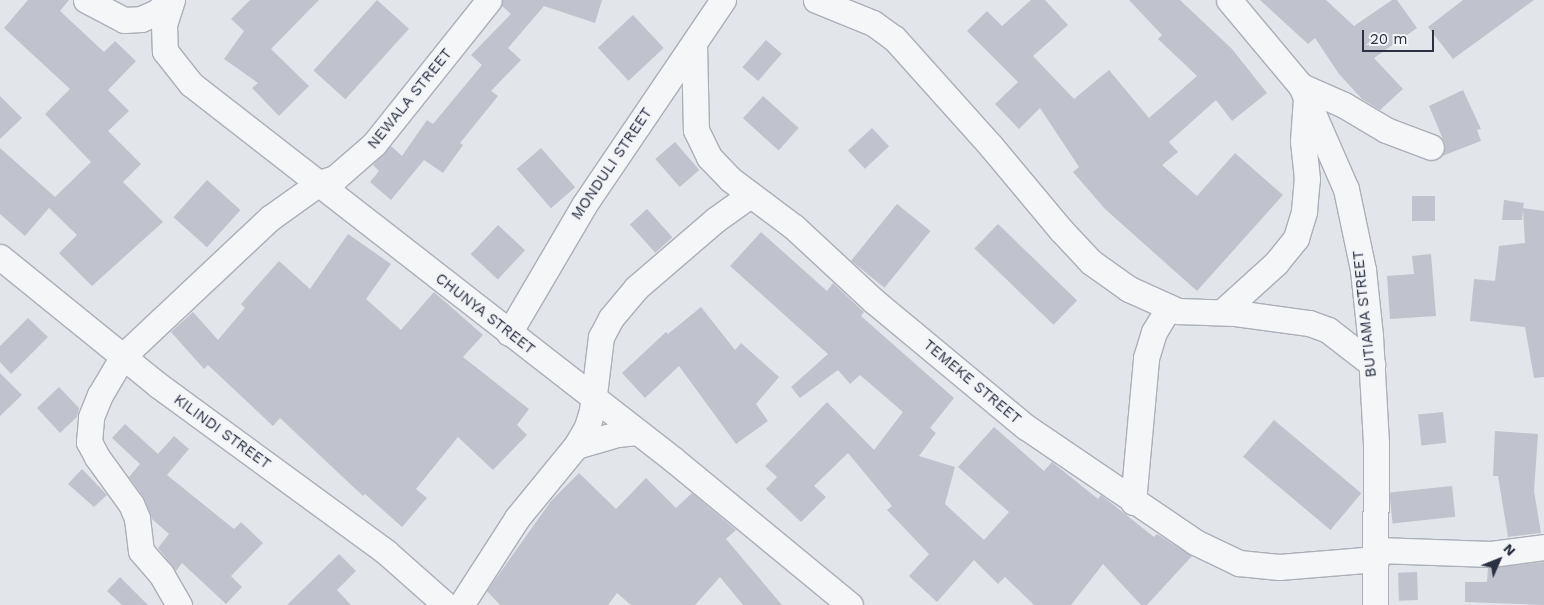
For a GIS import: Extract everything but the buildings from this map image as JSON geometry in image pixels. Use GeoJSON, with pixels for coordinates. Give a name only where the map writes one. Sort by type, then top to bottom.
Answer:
{"type":"FeatureCollection","features":[{"type":"Feature","properties":{"kind":"street"},"geometry":{"type":"LineString","coordinates":[[86,0],[124,20],[141,19],[157,12],[171,0]]}},
{"type":"Feature","properties":{"kind":"street","name":"CHUNYA STREET"},"geometry":{"type":"LineString","coordinates":[[171,0],[164,25],[166,51],[191,84],[509,334],[638,432],[850,605]]}},
{"type":"Feature","properties":{"kind":"street","name":"NEWALA STREET"},"geometry":{"type":"LineString","coordinates":[[179,605],[161,574],[141,551],[137,518],[131,504],[96,457],[89,442],[91,417],[123,356],[270,218],[319,183],[335,178],[374,144],[489,0]]}},
{"type":"Feature","properties":{"kind":"street","name":"MONDULI STREET"},"geometry":{"type":"LineString","coordinates":[[509,334],[584,205],[723,0]]}},
{"type":"Feature","properties":{"kind":"street"},"geometry":{"type":"LineString","coordinates":[[816,0],[856,14],[894,38],[1091,262],[1129,289],[1178,311],[1222,312],[1309,323],[1328,330],[1372,364]]}},
{"type":"Feature","properties":{"kind":"street","name":"BUTIAMA STREET"},"geometry":{"type":"LineString","coordinates":[[1229,0],[1303,91],[1346,189],[1363,270],[1372,364],[1377,554],[1375,605]]}},
{"type":"Feature","properties":{"kind":"street","name":"TEMEKE STREET"},"geometry":{"type":"LineString","coordinates":[[694,44],[696,130],[709,158],[750,195],[801,233],[888,313],[1026,427],[1132,502],[1194,542],[1239,563],[1279,567],[1377,554],[1491,554],[1544,547]]}},
{"type":"Feature","properties":{"kind":"street"},"geometry":{"type":"LineString","coordinates":[[1222,312],[1276,263],[1296,238],[1304,211],[1307,179],[1302,142],[1303,91],[1344,105],[1386,130],[1431,147]]}},
{"type":"Feature","properties":{"kind":"street"},"geometry":{"type":"LineString","coordinates":[[461,605],[517,518],[576,446],[591,418],[592,397],[601,337],[611,318],[636,288],[715,220],[750,195]]}},
{"type":"Feature","properties":{"kind":"street","name":"KILINDI STREET"},"geometry":{"type":"LineString","coordinates":[[0,257],[123,356],[386,552],[446,605]]}},
{"type":"Feature","properties":{"kind":"street"},"geometry":{"type":"LineString","coordinates":[[1132,502],[1146,358],[1154,332],[1169,307]]}},
{"type":"Feature","properties":{"kind":"street"},"geometry":{"type":"LineString","coordinates":[[576,446],[617,434],[638,432]]}}]}
